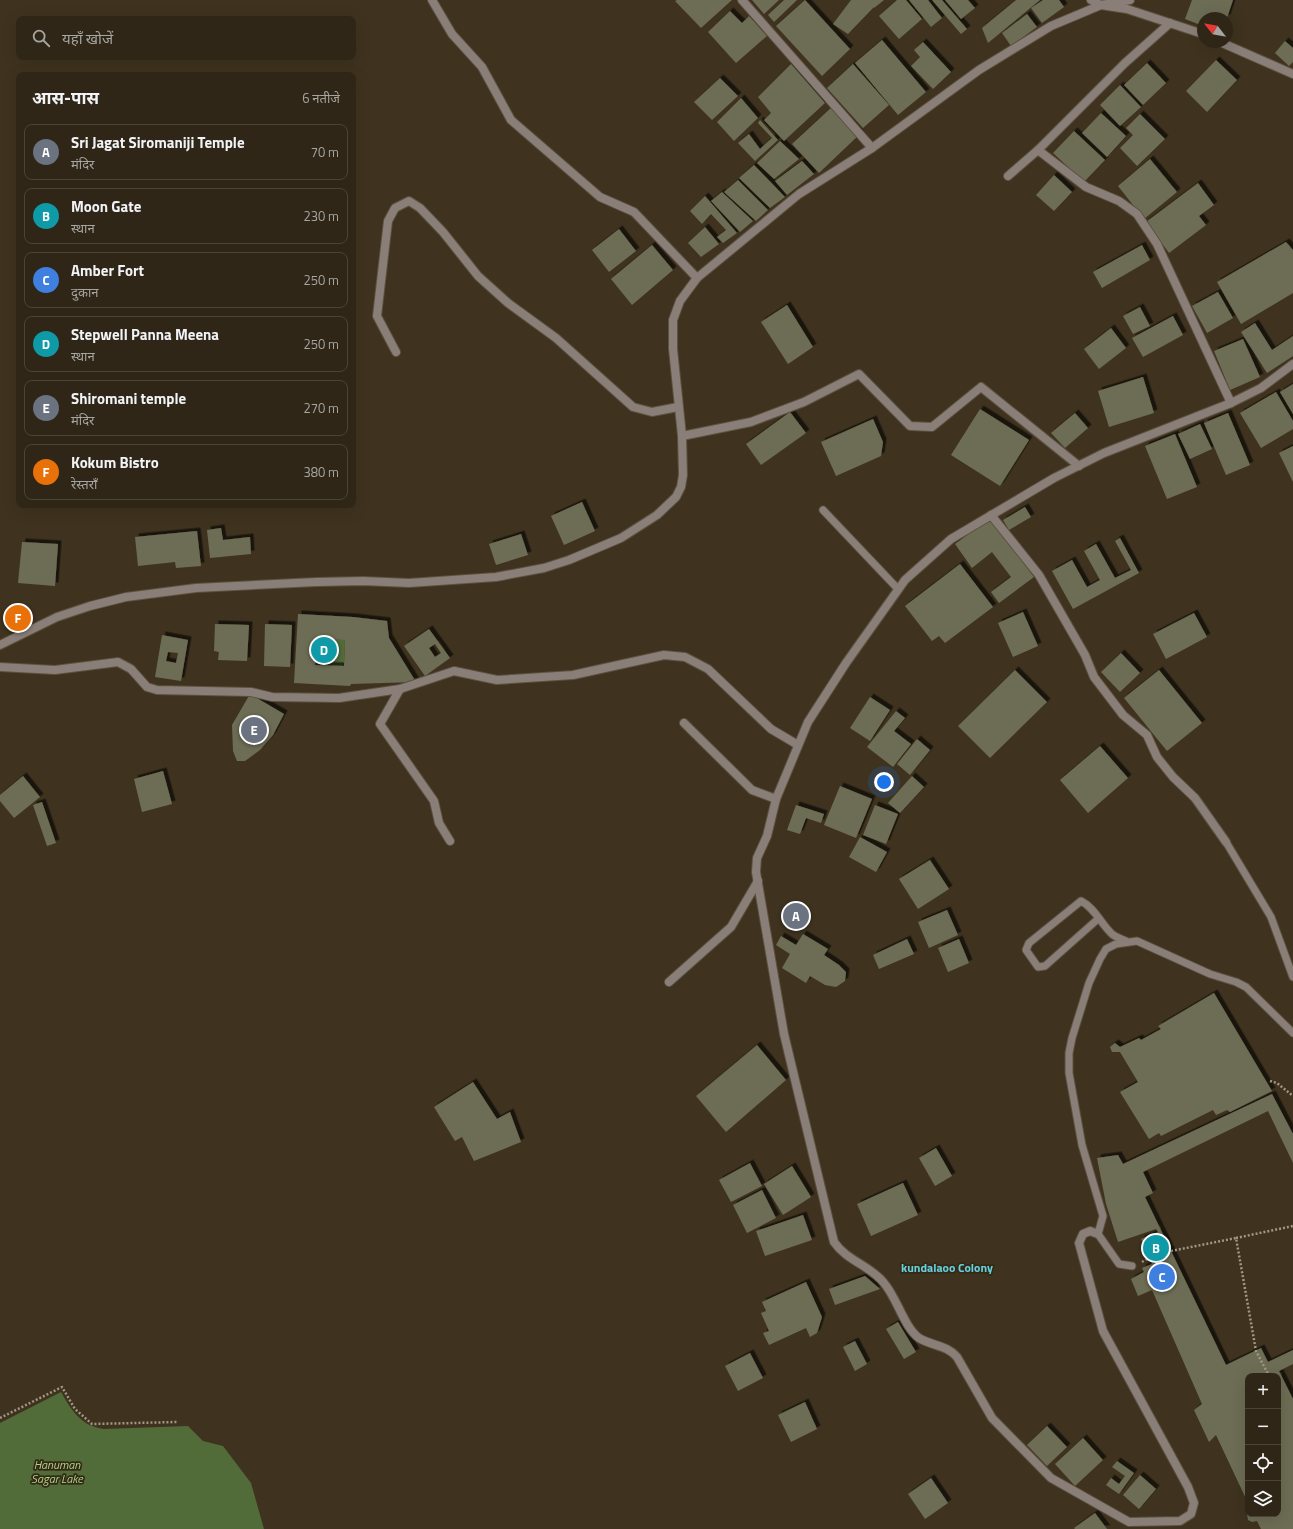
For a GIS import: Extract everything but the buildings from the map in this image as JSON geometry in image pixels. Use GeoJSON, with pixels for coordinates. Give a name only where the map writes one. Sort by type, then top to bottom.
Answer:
{"type":"FeatureCollection","features":[{"type":"Feature","properties":{"kind":"street"},"geometry":{"type":"LineString","coordinates":[[432,0],[452,34],[482,67],[512,120],[600,197],[634,212],[697,278]]}},
{"type":"Feature","properties":{"kind":"street"},"geometry":{"type":"LineString","coordinates":[[742,0],[872,148]]}},
{"type":"Feature","properties":{"kind":"street"},"geometry":{"type":"LineString","coordinates":[[1091,0],[1101,5],[1127,9],[1197,32]]}},
{"type":"Feature","properties":{"kind":"street"},"geometry":{"type":"LineString","coordinates":[[0,645],[57,617],[90,606],[126,597],[196,588],[316,582],[363,581],[409,583],[472,580],[530,571],[569,560],[622,538],[642,526],[668,506],[682,487],[682,436],[673,348],[673,320],[680,301],[697,278],[799,194],[872,148],[979,70],[1051,26],[1101,5],[1130,0]]}},
{"type":"Feature","properties":{"kind":"street"},"geometry":{"type":"LineString","coordinates":[[1008,176],[1038,150],[1126,63],[1170,23]]}},
{"type":"Feature","properties":{"kind":"street"},"geometry":{"type":"LineString","coordinates":[[1233,48],[1293,74]]}},
{"type":"Feature","properties":{"kind":"street"},"geometry":{"type":"LineString","coordinates":[[1038,150],[1086,187],[1119,201],[1137,214],[1157,244],[1231,403]]}},
{"type":"Feature","properties":{"kind":"street"},"geometry":{"type":"LineString","coordinates":[[396,352],[377,316],[388,221],[395,208],[408,201],[420,208],[443,232],[478,276],[508,303],[556,338],[633,407],[652,412],[678,406]]}},
{"type":"Feature","properties":{"kind":"street"},"geometry":{"type":"LineString","coordinates":[[1098,1234],[1090,1231],[1083,1234],[1079,1243],[1103,1331],[1188,1487],[1194,1503],[1191,1514],[1180,1521],[1129,1522],[1051,1478],[992,1418],[957,1357],[951,1350],[920,1338],[913,1332],[884,1283],[875,1274],[848,1257],[834,1242],[784,1034],[758,881],[757,858],[767,836],[776,799],[808,722],[846,663],[905,580],[951,539],[1079,466],[1104,453],[1231,403],[1261,388],[1293,364]]}},
{"type":"Feature","properties":{"kind":"street"},"geometry":{"type":"LineString","coordinates":[[682,436],[751,422],[804,402],[859,374],[910,426],[932,427],[981,388],[1079,466]]}},
{"type":"Feature","properties":{"kind":"street"},"geometry":{"type":"LineString","coordinates":[[990,516],[1039,575],[1058,611],[1085,655],[1094,677],[1123,715],[1147,735],[1157,757],[1173,777],[1195,798],[1226,842]]}},
{"type":"Feature","properties":{"kind":"street"},"geometry":{"type":"LineString","coordinates":[[0,667],[55,670],[118,662],[130,669],[147,687],[165,692],[251,692],[272,696],[339,698],[400,689],[454,671],[497,680],[573,675],[664,655],[685,657],[708,669],[771,729],[798,745]]}},
{"type":"Feature","properties":{"kind":"street"},"geometry":{"type":"LineString","coordinates":[[400,689],[380,724],[434,801],[439,823],[450,841]]}},
{"type":"Feature","properties":{"kind":"street"},"geometry":{"type":"LineString","coordinates":[[684,723],[752,790],[776,799]]}},
{"type":"Feature","properties":{"kind":"street"},"geometry":{"type":"LineString","coordinates":[[669,982],[731,927],[758,881]]}},
{"type":"Feature","properties":{"kind":"lane"},"geometry":{"type":"LineString","coordinates":[[823,510],[898,589]]}},
{"type":"Feature","properties":{"kind":"lane"},"geometry":{"type":"LineString","coordinates":[[1226,842],[1271,917],[1293,977]]}},
{"type":"Feature","properties":{"kind":"lane"},"geometry":{"type":"LineString","coordinates":[[1099,918],[1045,966],[1038,967],[1028,955],[1026,950],[1029,943],[1081,901],[1088,904],[1099,918],[1112,935],[1126,941]]}},
{"type":"Feature","properties":{"kind":"lane"},"geometry":{"type":"LineString","coordinates":[[1132,1266],[1119,1264],[1098,1234],[1103,1216],[1082,1146],[1069,1073],[1069,1053],[1072,1038],[1085,994],[1100,958],[1106,949],[1126,941],[1137,941],[1210,974],[1236,982],[1246,987],[1293,1033]]}},
{"type":"Feature","properties":{"kind":"path"},"geometry":{"type":"LineString","coordinates":[[1270,1081],[1277,1083],[1293,1096]]}},
{"type":"Feature","properties":{"kind":"path"},"geometry":{"type":"LineString","coordinates":[[1171,1251],[1293,1226]]}},
{"type":"Feature","properties":{"kind":"path"},"geometry":{"type":"LineString","coordinates":[[1236,1238],[1256,1351],[1267,1373]]}},
{"type":"Feature","properties":{"kind":"path"},"geometry":{"type":"LineString","coordinates":[[0,1418],[62,1387],[75,1410],[92,1424],[177,1422]]}},
{"type":"Feature","properties":{"kind":"water"},"geometry":{"type":"Polygon","coordinates":[[[316,639],[345,640],[344,666],[315,665],[316,639]]]}},
{"type":"Feature","properties":{"kind":"water","name":"Hanuman Sagar Lake"},"geometry":{"type":"Polygon","coordinates":[[[61,1392],[73,1411],[89,1425],[104,1429],[188,1426],[203,1441],[223,1446],[251,1483],[264,1529],[0,1529],[0,1423],[61,1392]]]}},
{"type":"Feature","properties":{"kind":"place","name":"Kokum Bistro"},"geometry":{"type":"Point","coordinates":[18,618]}},
{"type":"Feature","properties":{"kind":"place","name":"Stepwell Panna Meena"},"geometry":{"type":"Point","coordinates":[324,650]}},
{"type":"Feature","properties":{"kind":"place","name":"Shiromani temple"},"geometry":{"type":"Point","coordinates":[254,730]}},
{"type":"Feature","properties":{"kind":"place","name":"Sri Jagat Siromaniji Temple"},"geometry":{"type":"Point","coordinates":[796,916]}},
{"type":"Feature","properties":{"kind":"place","name":"Moon Gate"},"geometry":{"type":"Point","coordinates":[1156,1248]}},
{"type":"Feature","properties":{"kind":"place","name":"Amber Fort"},"geometry":{"type":"Point","coordinates":[1162,1277]}},
{"type":"Feature","properties":{"kind":"district","name":"kundalaoo Colony"},"geometry":{"type":"Point","coordinates":[947,1268]}}]}
